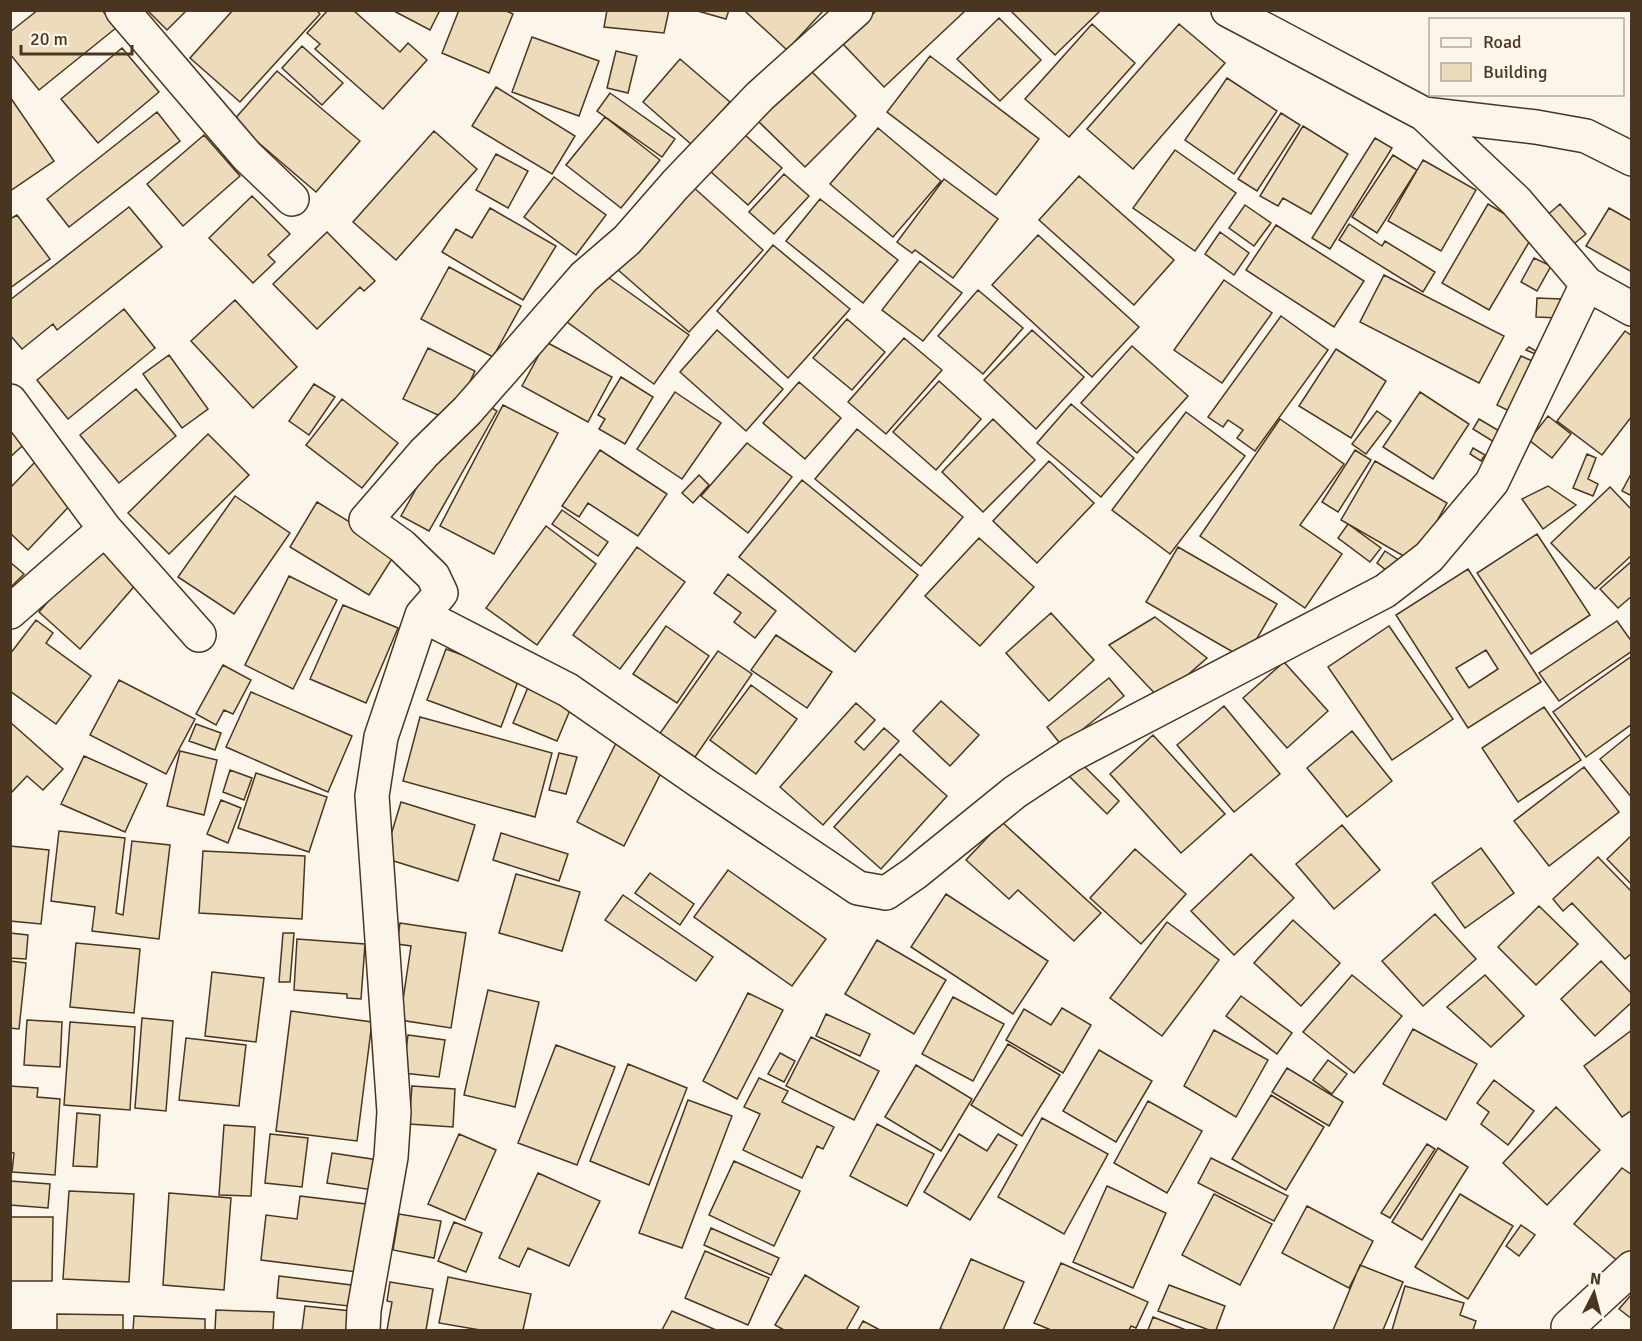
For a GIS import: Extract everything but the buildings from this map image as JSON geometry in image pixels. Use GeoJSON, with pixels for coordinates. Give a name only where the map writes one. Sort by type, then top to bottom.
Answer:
{"type":"FeatureCollection","features":[{"type":"Feature","properties":{"kind":"street"},"geometry":{"type":"LineString","coordinates":[[122,10],[247,156],[292,198]]}},
{"type":"Feature","properties":{"kind":"street"},"geometry":{"type":"LineString","coordinates":[[363,1330],[364,1310],[391,1157],[394,1112],[372,796],[381,737],[422,615],[441,593],[433,576],[402,546],[366,520],[424,453],[467,411],[584,277],[627,240],[675,185],[760,96],[856,10]]}},
{"type":"Feature","properties":{"kind":"street"},"geometry":{"type":"LineString","coordinates":[[1228,10],[1425,114],[1516,201],[1587,284],[1632,309]]}},
{"type":"Feature","properties":{"kind":"street"},"geometry":{"type":"LineString","coordinates":[[1425,114],[1536,127],[1586,136],[1632,159]]}},
{"type":"Feature","properties":{"kind":"street"},"geometry":{"type":"LineString","coordinates":[[422,615],[568,690],[858,888],[886,893],[915,873],[1015,792],[1071,755],[1385,591],[1429,557],[1492,482],[1587,284]]}},
{"type":"Feature","properties":{"kind":"street"},"geometry":{"type":"LineString","coordinates":[[10,401],[105,529],[199,635]]}},
{"type":"Feature","properties":{"kind":"street"},"geometry":{"type":"LineString","coordinates":[[10,612],[105,529]]}},
{"type":"Feature","properties":{"kind":"street"},"geometry":{"type":"LineString","coordinates":[[1568,1326],[1632,1268]]}}]}
